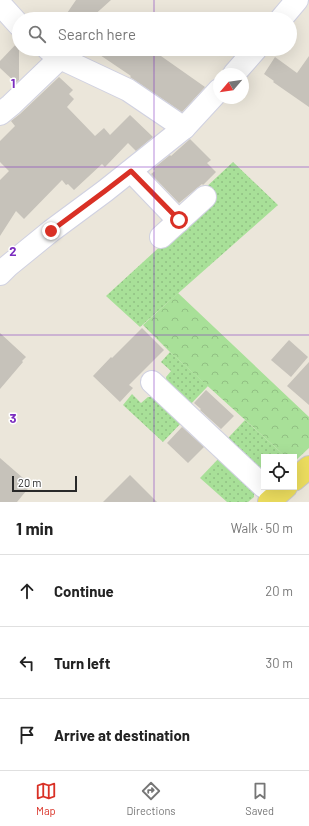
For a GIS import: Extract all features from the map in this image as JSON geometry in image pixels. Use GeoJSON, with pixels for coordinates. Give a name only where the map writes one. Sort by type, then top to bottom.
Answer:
{"type":"FeatureCollection","features":[{"type":"Feature","properties":{"kind":"main road"},"geometry":{"type":"LineString","coordinates":[[297,477],[309,467]]}},
{"type":"Feature","properties":{"kind":"street"},"geometry":{"type":"LineString","coordinates":[[287,12],[297,0]]}},
{"type":"Feature","properties":{"kind":"street"},"geometry":{"type":"LineString","coordinates":[[0,4],[12,17]]}},
{"type":"Feature","properties":{"kind":"street"},"geometry":{"type":"LineString","coordinates":[[0,114],[11,105],[52,56]]}},
{"type":"Feature","properties":{"kind":"street"},"geometry":{"type":"LineString","coordinates":[[58,56],[128,90],[184,128]]}},
{"type":"Feature","properties":{"kind":"street"},"geometry":{"type":"LineString","coordinates":[[239,68],[250,56]]}},
{"type":"Feature","properties":{"kind":"street"},"geometry":{"type":"LineString","coordinates":[[0,274],[51,231],[131,171],[184,128],[213,97]]}},
{"type":"Feature","properties":{"kind":"street"},"geometry":{"type":"LineString","coordinates":[[131,171],[179,220]]}},
{"type":"Feature","properties":{"kind":"street"},"geometry":{"type":"LineString","coordinates":[[161,238],[205,197]]}},
{"type":"Feature","properties":{"kind":"street"},"geometry":{"type":"LineString","coordinates":[[152,382],[272,492]]}},
{"type":"Feature","properties":{"kind":"green space"},"geometry":{"type":"Polygon","coordinates":[[[233,162],[278,205],[140,327],[106,296],[212,199],[203,190],[233,162]]]}},
{"type":"Feature","properties":{"kind":"green space"},"geometry":{"type":"Polygon","coordinates":[[[178,293],[309,417],[309,448],[297,459],[297,454],[283,454],[170,352],[143,325],[178,293]]]}},
{"type":"Feature","properties":{"kind":"green space"},"geometry":{"type":"Polygon","coordinates":[[[170,352],[208,386],[188,407],[167,388],[166,377],[171,371],[161,362],[170,352]]]}},
{"type":"Feature","properties":{"kind":"green space"},"geometry":{"type":"Polygon","coordinates":[[[132,394],[141,403],[148,397],[158,397],[183,421],[163,442],[123,405],[132,394]]]}},
{"type":"Feature","properties":{"kind":"green space"},"geometry":{"type":"Polygon","coordinates":[[[245,420],[283,454],[261,454],[261,475],[230,447],[229,437],[245,420]]]}},
{"type":"Feature","properties":{"kind":"green space"},"geometry":{"type":"Polygon","coordinates":[[[221,456],[254,487],[254,497],[248,502],[227,502],[200,478],[221,456]]]}},
{"type":"Feature","properties":{"kind":"building"},"geometry":{"type":"Polygon","coordinates":[[[76,0],[111,0],[98,12],[68,12],[76,0]]]}},
{"type":"Feature","properties":{"kind":"building"},"geometry":{"type":"Polygon","coordinates":[[[12,48],[12,56],[19,56],[19,80],[16,83],[0,68],[0,61],[12,48]]]}},
{"type":"Feature","properties":{"kind":"building"},"geometry":{"type":"Polygon","coordinates":[[[101,56],[161,56],[205,87],[182,112],[130,77],[131,76],[101,56]]]}},
{"type":"Feature","properties":{"kind":"building"},"geometry":{"type":"Polygon","coordinates":[[[309,56],[309,107],[264,74],[275,57],[297,73],[309,56]]]}},
{"type":"Feature","properties":{"kind":"building"},"geometry":{"type":"Polygon","coordinates":[[[59,77],[73,90],[69,94],[74,99],[67,107],[95,136],[104,128],[110,135],[130,115],[153,137],[136,151],[128,143],[105,167],[102,164],[74,190],[68,184],[66,185],[62,180],[24,219],[16,211],[0,236],[0,180],[9,171],[0,162],[0,141],[15,126],[11,121],[59,77]]]}},
{"type":"Feature","properties":{"kind":"building"},"geometry":{"type":"Polygon","coordinates":[[[190,139],[211,160],[207,163],[216,172],[203,185],[202,184],[179,203],[151,174],[155,171],[153,169],[170,155],[171,156],[190,139]]]}},
{"type":"Feature","properties":{"kind":"building"},"geometry":{"type":"Polygon","coordinates":[[[142,328],[164,350],[129,385],[133,388],[120,402],[93,376],[142,328]]]}},
{"type":"Feature","properties":{"kind":"building"},"geometry":{"type":"Polygon","coordinates":[[[0,333],[26,357],[0,389],[0,333]]]}},
{"type":"Feature","properties":{"kind":"building"},"geometry":{"type":"Polygon","coordinates":[[[289,340],[308,357],[291,377],[271,360],[289,340]]]}},
{"type":"Feature","properties":{"kind":"building"},"geometry":{"type":"Polygon","coordinates":[[[309,362],[309,405],[287,386],[309,362]]]}},
{"type":"Feature","properties":{"kind":"building"},"geometry":{"type":"Polygon","coordinates":[[[206,390],[234,416],[221,429],[194,403],[206,390]]]}},
{"type":"Feature","properties":{"kind":"building"},"geometry":{"type":"Polygon","coordinates":[[[182,427],[204,447],[188,463],[167,443],[182,427]]]}},
{"type":"Feature","properties":{"kind":"building"},"geometry":{"type":"Polygon","coordinates":[[[0,458],[31,485],[17,502],[0,502],[0,458]]]}},
{"type":"Feature","properties":{"kind":"building"},"geometry":{"type":"Polygon","coordinates":[[[130,475],[157,502],[103,502],[130,475]]]}},
{"type":"Feature","properties":{"kind":"route"},"geometry":{"type":"LineString","coordinates":[[51,231],[131,171],[179,220]]}}]}
